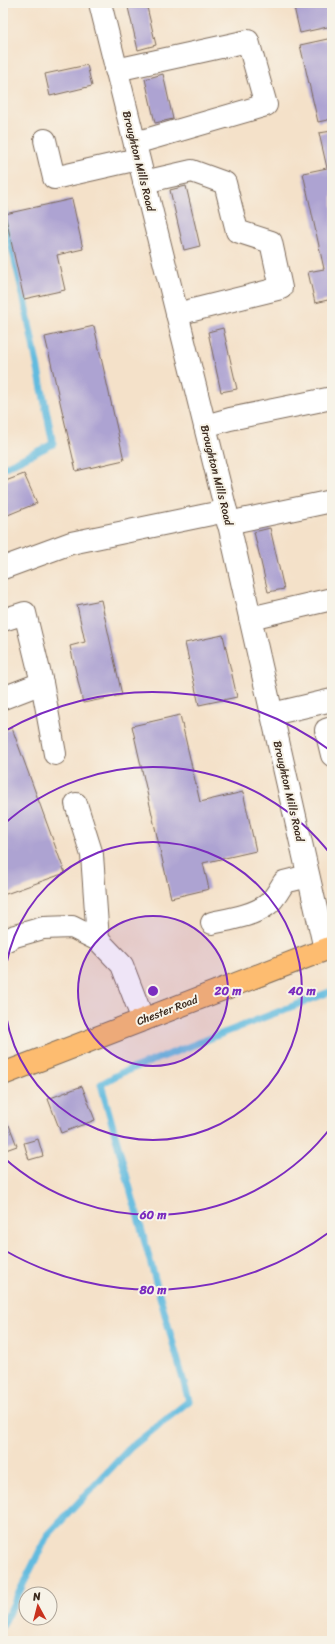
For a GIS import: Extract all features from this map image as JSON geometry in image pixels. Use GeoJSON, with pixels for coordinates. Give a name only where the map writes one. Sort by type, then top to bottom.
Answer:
{"type":"FeatureCollection","features":[{"type":"Feature","properties":{"kind":"main road","name":"Chester Road"},"geometry":{"type":"LineString","coordinates":[[3,1074],[329,948]]}},
{"type":"Feature","properties":{"kind":"street","name":"Broughton Mills Road"},"geometry":{"type":"LineString","coordinates":[[100,3],[227,517],[308,876],[329,948]]}},
{"type":"Feature","properties":{"kind":"street"},"geometry":{"type":"LineString","coordinates":[[45,140],[54,178],[266,105],[248,41],[116,70]]}},
{"type":"Feature","properties":{"kind":"street"},"geometry":{"type":"LineString","coordinates":[[144,182],[192,171],[225,183],[237,231],[271,242],[281,288],[177,314]]}},
{"type":"Feature","properties":{"kind":"street"},"geometry":{"type":"LineString","coordinates":[[205,426],[230,419],[332,398]]}},
{"type":"Feature","properties":{"kind":"street"},"geometry":{"type":"LineString","coordinates":[[3,568],[71,543],[332,501]]}},
{"type":"Feature","properties":{"kind":"street"},"geometry":{"type":"LineString","coordinates":[[250,618],[332,600]]}},
{"type":"Feature","properties":{"kind":"street"},"geometry":{"type":"LineString","coordinates":[[3,620],[25,613],[42,683],[56,754]]}},
{"type":"Feature","properties":{"kind":"street"},"geometry":{"type":"LineString","coordinates":[[3,698],[42,683]]}},
{"type":"Feature","properties":{"kind":"street"},"geometry":{"type":"LineString","coordinates":[[272,714],[330,707]]}},
{"type":"Feature","properties":{"kind":"street"},"geometry":{"type":"LineString","coordinates":[[332,728],[326,730],[332,755]]}},
{"type":"Feature","properties":{"kind":"street"},"geometry":{"type":"LineString","coordinates":[[76,804],[92,855],[98,940]]}},
{"type":"Feature","properties":{"kind":"street"},"geometry":{"type":"LineString","coordinates":[[212,923],[248,914],[267,905],[284,882],[308,876]]}},
{"type":"Feature","properties":{"kind":"street"},"geometry":{"type":"LineString","coordinates":[[3,942],[15,936],[43,928],[72,926],[98,940],[122,965],[142,1020]]}},
{"type":"Feature","properties":{"kind":"building"},"geometry":{"type":"Polygon","coordinates":[[[127,3],[146,3],[156,45],[138,50],[127,3]]]}},
{"type":"Feature","properties":{"kind":"building"},"geometry":{"type":"Polygon","coordinates":[[[293,3],[332,3],[332,26],[300,33],[293,3]]]}},
{"type":"Feature","properties":{"kind":"building"},"geometry":{"type":"Polygon","coordinates":[[[332,38],[332,119],[318,122],[300,45],[332,38]]]}},
{"type":"Feature","properties":{"kind":"building"},"geometry":{"type":"Polygon","coordinates":[[[87,65],[92,86],[50,96],[45,74],[87,65]]]}},
{"type":"Feature","properties":{"kind":"building"},"geometry":{"type":"Polygon","coordinates":[[[163,74],[173,119],[155,123],[145,79],[163,74]]]}},
{"type":"Feature","properties":{"kind":"building"},"geometry":{"type":"Polygon","coordinates":[[[332,131],[332,299],[315,303],[308,272],[324,269],[303,173],[327,168],[319,133],[332,131]]]}},
{"type":"Feature","properties":{"kind":"building"},"geometry":{"type":"Polygon","coordinates":[[[186,186],[200,246],[184,250],[170,190],[186,186]]]}},
{"type":"Feature","properties":{"kind":"building"},"geometry":{"type":"Polygon","coordinates":[[[72,199],[83,249],[57,255],[65,290],[24,299],[5,214],[72,199]]]}},
{"type":"Feature","properties":{"kind":"building"},"geometry":{"type":"Polygon","coordinates":[[[94,326],[124,460],[76,471],[45,337],[94,326]]]}},
{"type":"Feature","properties":{"kind":"building"},"geometry":{"type":"Polygon","coordinates":[[[223,328],[237,389],[221,392],[208,332],[223,328]]]}},
{"type":"Feature","properties":{"kind":"building"},"geometry":{"type":"Polygon","coordinates":[[[24,474],[37,503],[3,517],[3,482],[24,474]]]}},
{"type":"Feature","properties":{"kind":"building"},"geometry":{"type":"Polygon","coordinates":[[[270,528],[284,589],[268,592],[254,532],[270,528]]]}},
{"type":"Feature","properties":{"kind":"building"},"geometry":{"type":"Polygon","coordinates":[[[101,600],[122,695],[83,703],[70,646],[85,642],[77,605],[101,600]]]}},
{"type":"Feature","properties":{"kind":"building"},"geometry":{"type":"Polygon","coordinates":[[[223,635],[237,697],[199,705],[185,643],[223,635]]]}},
{"type":"Feature","properties":{"kind":"building"},"geometry":{"type":"Polygon","coordinates":[[[180,715],[200,802],[243,792],[256,851],[203,863],[209,889],[171,898],[132,726],[180,715]]]}},
{"type":"Feature","properties":{"kind":"building"},"geometry":{"type":"Polygon","coordinates":[[[12,728],[65,873],[3,895],[3,731],[12,728]]]}},
{"type":"Feature","properties":{"kind":"building"},"geometry":{"type":"Polygon","coordinates":[[[82,1086],[95,1120],[61,1133],[48,1099],[82,1086]]]}},
{"type":"Feature","properties":{"kind":"building"},"geometry":{"type":"Polygon","coordinates":[[[9,1125],[17,1146],[3,1151],[3,1128],[9,1125]]]}},
{"type":"Feature","properties":{"kind":"building"},"geometry":{"type":"Polygon","coordinates":[[[38,1139],[43,1156],[29,1160],[24,1143],[38,1139]]]}},
{"type":"Feature","properties":{"kind":"waterway"},"geometry":{"type":"LineString","coordinates":[[3,208],[24,299],[53,444],[3,468]]}},
{"type":"Feature","properties":{"kind":"waterway"},"geometry":{"type":"LineString","coordinates":[[3,1625],[47,1536],[130,1448],[189,1401],[101,1084],[121,1073],[332,991]]}}]}
